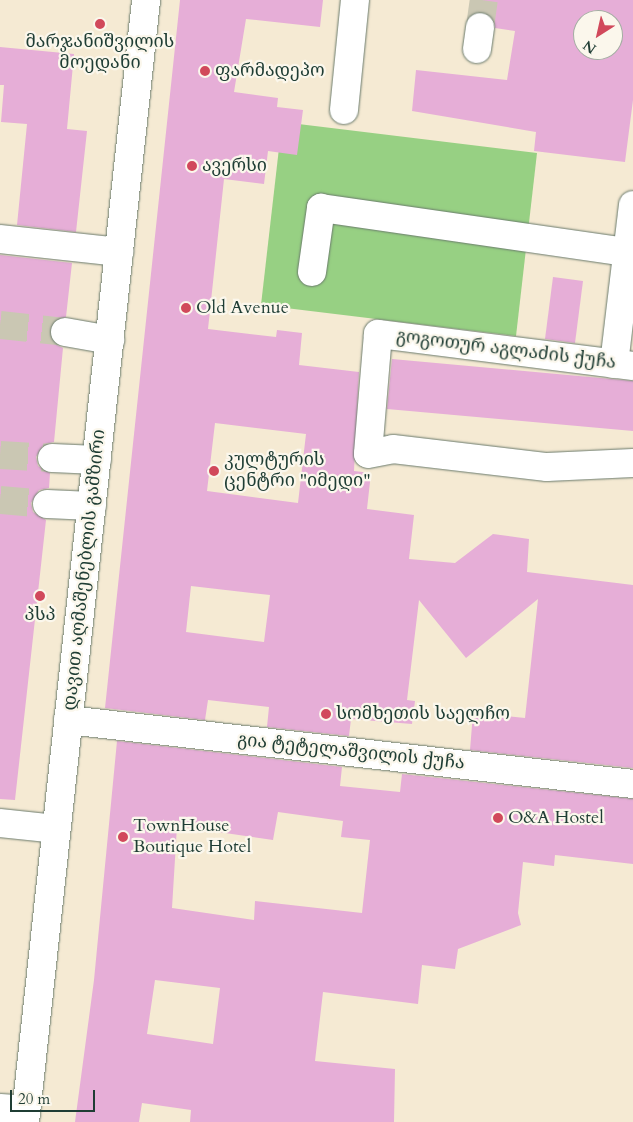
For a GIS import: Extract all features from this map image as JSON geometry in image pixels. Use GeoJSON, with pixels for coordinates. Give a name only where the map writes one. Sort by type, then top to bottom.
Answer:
{"type":"FeatureCollection","features":[{"type":"Feature","properties":{"kind":"main road"},"geometry":{"type":"LineString","coordinates":[[344,110],[354,0]]}},
{"type":"Feature","properties":{"kind":"main road","name":"დავით აღმაშენებლის გამზირი"},"geometry":{"type":"LineString","coordinates":[[17,1113],[56,829],[110,340],[143,6]]}},
{"type":"Feature","properties":{"kind":"main road"},"geometry":{"type":"LineString","coordinates":[[623,365],[627,252],[633,205]]}},
{"type":"Feature","properties":{"kind":"main road"},"geometry":{"type":"LineString","coordinates":[[312,272],[320,208],[627,252]]}},
{"type":"Feature","properties":{"kind":"main road"},"geometry":{"type":"LineString","coordinates":[[0,239],[119,252]]}},
{"type":"Feature","properties":{"kind":"main road"},"geometry":{"type":"LineString","coordinates":[[65,332],[110,340]]}},
{"type":"Feature","properties":{"kind":"main road","name":"გოგოთურ აგლაძის ქუჩა"},"geometry":{"type":"LineString","coordinates":[[623,365],[378,334],[368,454],[402,450],[547,466],[633,463]]}},
{"type":"Feature","properties":{"kind":"main road"},"geometry":{"type":"LineString","coordinates":[[52,458],[97,460]]}},
{"type":"Feature","properties":{"kind":"main road"},"geometry":{"type":"LineString","coordinates":[[47,504],[92,506]]}},
{"type":"Feature","properties":{"kind":"main road","name":"გია ტეტელაშვილის ქუჩა"},"geometry":{"type":"LineString","coordinates":[[68,720],[633,784]]}},
{"type":"Feature","properties":{"kind":"main road"},"geometry":{"type":"LineString","coordinates":[[0,823],[56,829]]}},
{"type":"Feature","properties":{"kind":"green space"},"geometry":{"type":"Polygon","coordinates":[[[282,122],[537,153],[516,336],[261,305],[282,122]]]}},
{"type":"Feature","properties":{"kind":"building"},"geometry":{"type":"Polygon","coordinates":[[[180,0],[323,0],[320,27],[246,19],[234,92],[278,98],[277,107],[303,110],[297,155],[268,151],[264,184],[224,179],[208,329],[276,337],[277,330],[302,333],[299,365],[359,372],[354,471],[371,473],[367,509],[414,515],[409,559],[455,563],[493,534],[529,539],[527,572],[633,585],[633,768],[470,750],[473,713],[525,718],[538,599],[466,658],[419,600],[407,700],[415,701],[412,724],[351,719],[349,736],[267,727],[269,707],[208,700],[205,720],[105,708],[180,0]],[[215,423],[207,491],[298,503],[306,434],[215,423]],[[191,586],[186,632],[264,642],[270,595],[191,586]]]}},
{"type":"Feature","properties":{"kind":"building"},"geometry":{"type":"Polygon","coordinates":[[[473,0],[633,0],[633,100],[625,162],[534,151],[536,132],[412,111],[416,70],[507,80],[515,31],[495,28],[490,15],[483,12],[472,14],[473,0]]]}},
{"type":"Feature","properties":{"kind":"building"},"geometry":{"type":"Polygon","coordinates":[[[0,47],[74,54],[67,129],[87,131],[76,232],[17,225],[27,124],[1,122],[4,85],[0,85],[0,47]]]}},
{"type":"Feature","properties":{"kind":"building"},"geometry":{"type":"Polygon","coordinates":[[[0,255],[72,263],[66,317],[53,322],[50,330],[55,344],[63,348],[54,442],[44,444],[36,457],[38,466],[50,473],[49,488],[39,490],[31,503],[33,512],[46,520],[15,800],[0,799],[0,255]]]}},
{"type":"Feature","properties":{"kind":"building"},"geometry":{"type":"Polygon","coordinates":[[[553,277],[583,281],[575,343],[545,339],[553,277]]]}},
{"type":"Feature","properties":{"kind":"building"},"geometry":{"type":"Polygon","coordinates":[[[392,359],[633,381],[633,431],[387,409],[392,359]]]}},
{"type":"Feature","properties":{"kind":"building"},"geometry":{"type":"Polygon","coordinates":[[[117,741],[342,767],[340,786],[400,792],[402,774],[633,799],[633,864],[555,855],[554,866],[523,862],[518,913],[521,925],[458,949],[455,969],[422,965],[418,1004],[323,992],[315,1061],[395,1069],[394,1122],[190,1122],[191,1110],[142,1103],[139,1122],[75,1122],[94,980],[117,741]],[[278,812],[273,840],[177,826],[172,908],[254,920],[255,901],[362,913],[370,840],[341,837],[343,821],[278,812]],[[155,980],[147,1034],[213,1044],[220,988],[155,980]]]}},
{"type":"Feature","properties":{"kind":"tunnel"},"geometry":{"type":"LineString","coordinates":[[480,27],[484,0]]}},
{"type":"Feature","properties":{"kind":"tunnel"},"geometry":{"type":"LineString","coordinates":[[0,325],[65,332]]}},
{"type":"Feature","properties":{"kind":"tunnel"},"geometry":{"type":"LineString","coordinates":[[0,455],[52,458]]}},
{"type":"Feature","properties":{"kind":"tunnel"},"geometry":{"type":"LineString","coordinates":[[0,500],[47,504]]}},
{"type":"Feature","properties":{"kind":"place","name":"მარჯანიშვილის მოედანი"},"geometry":{"type":"Point","coordinates":[100,24]}},
{"type":"Feature","properties":{"kind":"place","name":"ფარმადეპო"},"geometry":{"type":"Point","coordinates":[205,71]}},
{"type":"Feature","properties":{"kind":"place","name":"ავერსი"},"geometry":{"type":"Point","coordinates":[192,166]}},
{"type":"Feature","properties":{"kind":"place","name":"Old Avenue"},"geometry":{"type":"Point","coordinates":[186,308]}},
{"type":"Feature","properties":{"kind":"place","name":"კულტურის ცენტრი \"იმედი\""},"geometry":{"type":"Point","coordinates":[214,471]}},
{"type":"Feature","properties":{"kind":"place","name":"პსპ"},"geometry":{"type":"Point","coordinates":[40,596]}},
{"type":"Feature","properties":{"kind":"place","name":"სომხეთის საელჩო"},"geometry":{"type":"Point","coordinates":[326,714]}},
{"type":"Feature","properties":{"kind":"place","name":"O&A Hostel"},"geometry":{"type":"Point","coordinates":[498,818]}},
{"type":"Feature","properties":{"kind":"place","name":"TownHouse Boutique Hotel"},"geometry":{"type":"Point","coordinates":[123,837]}}]}
